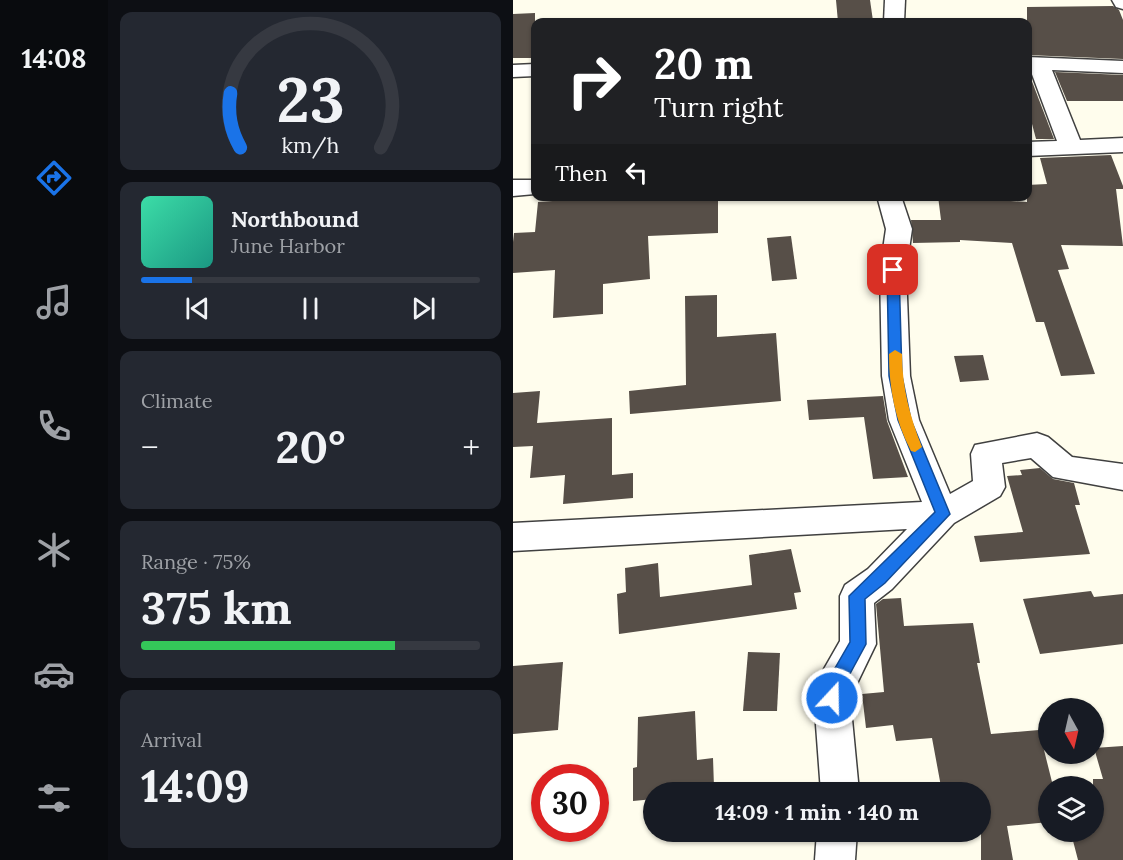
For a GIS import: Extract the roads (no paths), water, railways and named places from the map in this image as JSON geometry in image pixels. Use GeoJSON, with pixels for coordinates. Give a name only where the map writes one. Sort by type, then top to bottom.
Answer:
{"type":"FeatureCollection","features":[{"type":"Feature","properties":{"kind":"street"},"geometry":{"type":"LineString","coordinates":[[894,18],[895,0]]}},
{"type":"Feature","properties":{"kind":"street"},"geometry":{"type":"LineString","coordinates":[[1072,149],[1033,63],[1123,67]]}},
{"type":"Feature","properties":{"kind":"street"},"geometry":{"type":"LineString","coordinates":[[513,71],[531,70]]}},
{"type":"Feature","properties":{"kind":"street"},"geometry":{"type":"LineString","coordinates":[[1032,149],[1123,145]]}},
{"type":"Feature","properties":{"kind":"street"},"geometry":{"type":"LineString","coordinates":[[513,188],[531,187]]}},
{"type":"Feature","properties":{"kind":"street"},"geometry":{"type":"LineString","coordinates":[[891,201],[899,229],[893,270],[896,376],[904,420],[943,514]]}},
{"type":"Feature","properties":{"kind":"street"},"geometry":{"type":"LineString","coordinates":[[839,782],[832,698],[837,681],[858,644],[857,596],[880,579],[900,555],[943,514],[989,487],[987,454],[1038,445],[1064,468],[1123,477]]}},
{"type":"Feature","properties":{"kind":"street"},"geometry":{"type":"LineString","coordinates":[[513,537],[943,514]]}},
{"type":"Feature","properties":{"kind":"street"},"geometry":{"type":"LineString","coordinates":[[835,860],[836,842]]}}]}
